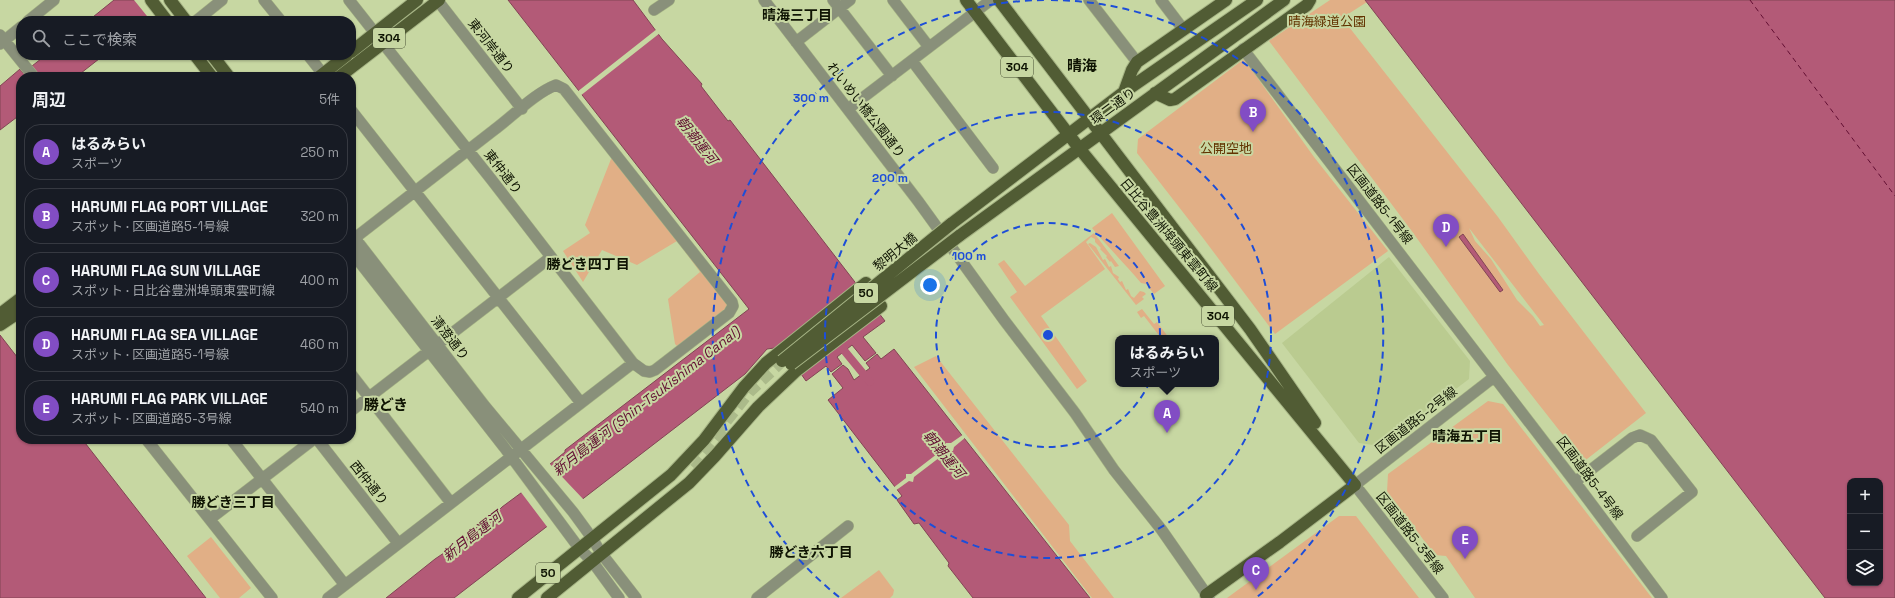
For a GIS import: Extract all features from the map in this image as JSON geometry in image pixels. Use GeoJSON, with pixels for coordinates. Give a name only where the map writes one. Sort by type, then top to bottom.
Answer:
{"type":"FeatureCollection","features":[{"type":"Feature","properties":{"kind":"main road"},"geometry":{"type":"LineString","coordinates":[[151,0],[163,16]]}},
{"type":"Feature","properties":{"kind":"main road","name":"304"},"geometry":{"type":"LineString","coordinates":[[344,72],[418,0]]}},
{"type":"Feature","properties":{"kind":"main road","name":"304"},"geometry":{"type":"LineString","coordinates":[[356,50],[379,38],[439,0]]}},
{"type":"Feature","properties":{"kind":"main road","name":"日比谷豊洲埠頭東雲町線"},"geometry":{"type":"LineString","coordinates":[[966,0],[1079,148],[1238,340],[1328,454],[1355,485]]}},
{"type":"Feature","properties":{"kind":"main road","name":"日比谷豊洲埠頭東雲町線"},"geometry":{"type":"LineString","coordinates":[[999,0],[1090,117],[1226,299],[1334,449],[1355,485]]}},
{"type":"Feature","properties":{"kind":"main road"},"geometry":{"type":"LineString","coordinates":[[1124,92],[1132,70],[1137,62],[1226,0]]}},
{"type":"Feature","properties":{"kind":"main road","name":"環二通り"},"geometry":{"type":"LineString","coordinates":[[951,224],[1068,133],[1124,92],[1257,0]]}},
{"type":"Feature","properties":{"kind":"main road","name":"環二通り"},"geometry":{"type":"LineString","coordinates":[[959,236],[1284,0]]}},
{"type":"Feature","properties":{"kind":"main road"},"geometry":{"type":"LineString","coordinates":[[1154,93],[1170,100],[1175,99],[1243,49],[1307,5],[1310,0]]}},
{"type":"Feature","properties":{"kind":"main road"},"geometry":{"type":"LineString","coordinates":[[172,2],[182,16]]}},
{"type":"Feature","properties":{"kind":"main road"},"geometry":{"type":"LineString","coordinates":[[198,60],[206,72]]}},
{"type":"Feature","properties":{"kind":"main road"},"geometry":{"type":"LineString","coordinates":[[216,60],[225,72]]}},
{"type":"Feature","properties":{"kind":"main road"},"geometry":{"type":"LineString","coordinates":[[325,72],[340,60]]}},
{"type":"Feature","properties":{"kind":"main road","name":"黎明大橋"},"geometry":{"type":"LineString","coordinates":[[951,224],[784,364],[959,236]]}},
{"type":"Feature","properties":{"kind":"main road","name":"50"},"geometry":{"type":"LineString","coordinates":[[518,598],[677,469],[713,429],[744,386],[779,352],[866,283],[951,224]]}},
{"type":"Feature","properties":{"kind":"main road","name":"50"},"geometry":{"type":"LineString","coordinates":[[547,598],[596,557],[670,500],[726,445],[781,384],[881,306],[959,236]]}},
{"type":"Feature","properties":{"kind":"main road"},"geometry":{"type":"LineString","coordinates":[[1226,299],[1245,331],[1244,335],[1238,340]]}},
{"type":"Feature","properties":{"kind":"main road"},"geometry":{"type":"LineString","coordinates":[[2,320],[16,304]]}},
{"type":"Feature","properties":{"kind":"main road"},"geometry":{"type":"LineString","coordinates":[[2,320],[16,313]]}},
{"type":"Feature","properties":{"kind":"main road"},"geometry":{"type":"LineString","coordinates":[[677,469],[684,471],[687,474],[689,483]]}},
{"type":"Feature","properties":{"kind":"main road"},"geometry":{"type":"LineString","coordinates":[[1208,596],[1355,485]]}},
{"type":"Feature","properties":{"kind":"main road"},"geometry":{"type":"LineString","coordinates":[[559,564],[569,569],[570,579]]}},
{"type":"Feature","properties":{"kind":"street"},"geometry":{"type":"LineString","coordinates":[[34,16],[54,0]]}},
{"type":"Feature","properties":{"kind":"street"},"geometry":{"type":"LineString","coordinates":[[202,16],[222,0]]}},
{"type":"Feature","properties":{"kind":"street"},"geometry":{"type":"LineString","coordinates":[[264,0],[277,16]]}},
{"type":"Feature","properties":{"kind":"street","name":"東仲通り"},"geometry":{"type":"LineString","coordinates":[[349,0],[633,362]]}},
{"type":"Feature","properties":{"kind":"street","name":"東河岸通り"},"geometry":{"type":"LineString","coordinates":[[439,0],[522,109]]}},
{"type":"Feature","properties":{"kind":"street"},"geometry":{"type":"LineString","coordinates":[[654,10],[668,0]]}},
{"type":"Feature","properties":{"kind":"street","name":"れいめい橋公園通り"},"geometry":{"type":"LineString","coordinates":[[764,0],[946,237],[1004,320],[1076,413],[1114,470],[1161,529],[1208,596]]}},
{"type":"Feature","properties":{"kind":"street"},"geometry":{"type":"LineString","coordinates":[[796,42],[836,4],[850,0]]}},
{"type":"Feature","properties":{"kind":"street"},"geometry":{"type":"LineString","coordinates":[[893,0],[929,47]]}},
{"type":"Feature","properties":{"kind":"street"},"geometry":{"type":"LineString","coordinates":[[848,109],[992,0]]}},
{"type":"Feature","properties":{"kind":"street"},"geometry":{"type":"LineString","coordinates":[[1089,0],[1137,62]]}},
{"type":"Feature","properties":{"kind":"street"},"geometry":{"type":"LineString","coordinates":[[1161,0],[1183,29]]}},
{"type":"Feature","properties":{"kind":"street"},"geometry":{"type":"LineString","coordinates":[[836,4],[892,76]]}},
{"type":"Feature","properties":{"kind":"street"},"geometry":{"type":"LineString","coordinates":[[16,30],[1,40],[16,56]]}},
{"type":"Feature","properties":{"kind":"street","name":"区画道路5-1号線"},"geometry":{"type":"LineString","coordinates":[[1243,49],[1494,377]]}},
{"type":"Feature","properties":{"kind":"street"},"geometry":{"type":"LineString","coordinates":[[20,60],[30,72]]}},
{"type":"Feature","properties":{"kind":"street"},"geometry":{"type":"LineString","coordinates":[[311,60],[319,72]]}},
{"type":"Feature","properties":{"kind":"street"},"geometry":{"type":"LineString","coordinates":[[916,66],[993,168]]}},
{"type":"Feature","properties":{"kind":"street"},"geometry":{"type":"LineString","coordinates":[[328,598],[451,503],[514,462],[521,449],[633,362],[644,371],[650,372],[655,370],[729,313],[733,306],[732,302],[564,89],[556,85],[546,89],[415,192],[356,234]]}},
{"type":"Feature","properties":{"kind":"street"},"geometry":{"type":"LineString","coordinates":[[356,116],[581,403]]}},
{"type":"Feature","properties":{"kind":"street","name":"清澄通り"},"geometry":{"type":"LineString","coordinates":[[356,242],[433,347],[514,462],[579,548]]}},
{"type":"Feature","properties":{"kind":"street","name":"清澄通り"},"geometry":{"type":"LineString","coordinates":[[356,257],[521,449],[573,512],[592,538]]}},
{"type":"Feature","properties":{"kind":"street"},"geometry":{"type":"LineString","coordinates":[[356,407],[551,257]]}},
{"type":"Feature","properties":{"kind":"street","name":"区画道路5-4号線"},"geometry":{"type":"LineString","coordinates":[[1494,377],[1662,598]]}},
{"type":"Feature","properties":{"kind":"street","name":"区画道路5-2号線"},"geometry":{"type":"LineString","coordinates":[[1355,485],[1494,377]]}},
{"type":"Feature","properties":{"kind":"street"},"geometry":{"type":"LineString","coordinates":[[356,380],[451,503]]}},
{"type":"Feature","properties":{"kind":"street"},"geometry":{"type":"LineString","coordinates":[[1575,482],[1632,438],[1640,435],[1651,440],[1692,492],[1637,536]]}},
{"type":"Feature","properties":{"kind":"street"},"geometry":{"type":"LineString","coordinates":[[150,444],[272,598]]}},
{"type":"Feature","properties":{"kind":"street"},"geometry":{"type":"LineString","coordinates":[[235,444],[345,585]]}},
{"type":"Feature","properties":{"kind":"street"},"geometry":{"type":"LineString","coordinates":[[210,519],[309,444]]}},
{"type":"Feature","properties":{"kind":"street","name":"西仲通り"},"geometry":{"type":"LineString","coordinates":[[320,444],[398,543]]}},
{"type":"Feature","properties":{"kind":"street","name":"区画道路5-3号線"},"geometry":{"type":"LineString","coordinates":[[1355,485],[1443,598]]}},
{"type":"Feature","properties":{"kind":"street"},"geometry":{"type":"LineString","coordinates":[[757,598],[848,526]]}},
{"type":"Feature","properties":{"kind":"street"},"geometry":{"type":"LineString","coordinates":[[592,538],[596,557],[619,598]]}},
{"type":"Feature","properties":{"kind":"street"},"geometry":{"type":"LineString","coordinates":[[579,548],[596,557],[636,598]]}},
{"type":"Feature","properties":{"kind":"shaded area"},"geometry":{"type":"Polygon","coordinates":[[[1389,257],[1470,361],[1469,379],[1380,446],[1359,443],[1282,343],[1389,257]]]}},
{"type":"Feature","properties":{"kind":"green space","name":"晴海緑道公園"},"geometry":{"type":"Polygon","coordinates":[[[1330,0],[1365,0],[1367,2],[1342,18],[1498,217],[1539,274],[1646,413],[1578,466],[1571,458],[1577,453],[1508,365],[1411,230],[1269,41],[1330,0]],[[1469,228],[1475,241],[1491,259],[1517,300],[1533,316],[1540,326],[1544,325],[1469,228]]]}},
{"type":"Feature","properties":{"kind":"green space","name":"公開空地"},"geometry":{"type":"Polygon","coordinates":[[[1244,59],[1314,157],[1388,251],[1275,334],[1137,153],[1138,139],[1244,59]]]}},
{"type":"Feature","properties":{"kind":"green space"},"geometry":{"type":"Polygon","coordinates":[[[613,154],[731,305],[677,346],[675,344],[668,299],[700,272],[677,241],[637,265],[602,250],[583,282],[563,251],[590,233],[585,225],[613,154]]]}},
{"type":"Feature","properties":{"kind":"green space"},"geometry":{"type":"Polygon","coordinates":[[[1112,213],[1165,286],[1154,294],[1146,284],[1141,283],[1092,228],[1112,213]]]}},
{"type":"Feature","properties":{"kind":"green space"},"geometry":{"type":"Polygon","coordinates":[[[1094,233],[1119,266],[1115,267],[1111,261],[1110,262],[1095,242],[1095,239],[1091,237],[1086,242],[1105,269],[1041,316],[1087,381],[1077,389],[1010,297],[1017,292],[998,264],[1004,260],[1025,286],[1094,233]]]}},
{"type":"Feature","properties":{"kind":"green space"},"geometry":{"type":"Polygon","coordinates":[[[1090,243],[1096,247],[1103,260],[1105,259],[1109,267],[1111,266],[1113,273],[1119,277],[1118,279],[1120,282],[1122,281],[1126,290],[1128,289],[1131,296],[1134,298],[1140,291],[1146,294],[1142,297],[1144,299],[1136,305],[1088,244],[1090,243]]]}},
{"type":"Feature","properties":{"kind":"green space"},"geometry":{"type":"Polygon","coordinates":[[[1142,309],[1154,324],[1157,322],[1167,335],[1159,335],[1144,316],[1141,318],[1137,312],[1142,309]]]}},
{"type":"Feature","properties":{"kind":"green space"},"geometry":{"type":"Polygon","coordinates":[[[936,356],[1069,525],[1070,541],[1114,598],[1092,598],[914,367],[936,356]]]}},
{"type":"Feature","properties":{"kind":"green space"},"geometry":{"type":"Polygon","coordinates":[[[1488,401],[1503,404],[1652,598],[1475,598],[1446,556],[1435,555],[1387,492],[1388,474],[1488,401]]]}},
{"type":"Feature","properties":{"kind":"green space"},"geometry":{"type":"Polygon","coordinates":[[[1339,516],[1356,516],[1419,598],[1227,598],[1339,516]]]}},
{"type":"Feature","properties":{"kind":"green space"},"geometry":{"type":"Polygon","coordinates":[[[211,537],[251,588],[239,598],[220,598],[187,556],[211,537]]]}},
{"type":"Feature","properties":{"kind":"green space"},"geometry":{"type":"Polygon","coordinates":[[[879,570],[894,590],[893,595],[890,598],[841,598],[879,570]]]}},
{"type":"Feature","properties":{"kind":"water"},"geometry":{"type":"Polygon","coordinates":[[[114,0],[175,0],[154,16],[94,16],[114,0]]]}},
{"type":"Feature","properties":{"kind":"water"},"geometry":{"type":"Polygon","coordinates":[[[508,0],[633,0],[662,39],[702,84],[701,86],[728,121],[730,120],[885,321],[863,337],[876,353],[865,361],[852,345],[837,357],[842,364],[831,372],[826,366],[806,381],[782,347],[767,349],[745,374],[454,598],[386,598],[435,559],[466,538],[474,529],[489,520],[502,507],[529,487],[539,473],[565,452],[565,450],[749,309],[508,0]]]}},
{"type":"Feature","properties":{"kind":"water"},"geometry":{"type":"Polygon","coordinates":[[[1365,0],[1895,0],[1895,598],[1825,598],[1365,0]]]}},
{"type":"Feature","properties":{"kind":"water"},"geometry":{"type":"Polygon","coordinates":[[[40,60],[98,60],[82,72],[24,72],[40,60]]]}},
{"type":"Feature","properties":{"kind":"water"},"geometry":{"type":"Polygon","coordinates":[[[16,72],[16,118],[0,130],[0,86],[16,72]]]}},
{"type":"Feature","properties":{"kind":"water"},"geometry":{"type":"Polygon","coordinates":[[[1463,234],[1503,290],[1500,292],[1459,237],[1463,234]]]}},
{"type":"Feature","properties":{"kind":"water"},"geometry":{"type":"Polygon","coordinates":[[[0,335],[16,356],[16,444],[86,444],[206,598],[0,598],[0,335]]]}},
{"type":"Feature","properties":{"kind":"water"},"geometry":{"type":"Polygon","coordinates":[[[894,349],[1090,598],[973,598],[948,566],[949,563],[919,523],[914,524],[897,500],[902,496],[828,400],[843,388],[832,374],[843,365],[848,369],[854,380],[870,368],[866,363],[877,354],[881,359],[894,349]]]}},
{"type":"Feature","properties":{"kind":"pier"},"geometry":{"type":"Polygon","coordinates":[[[134,0],[177,0],[157,16],[147,16],[134,0]]]}},
{"type":"Feature","properties":{"kind":"pier"},"geometry":{"type":"Polygon","coordinates":[[[657,29],[660,33],[580,96],[577,92],[657,29]]]}},
{"type":"Feature","properties":{"kind":"pier"},"geometry":{"type":"Polygon","coordinates":[[[964,434],[966,437],[954,447],[953,451],[948,451],[914,477],[913,482],[909,481],[895,491],[893,488],[906,478],[906,474],[911,474],[946,447],[946,443],[951,443],[964,434]]]}},
{"type":"Feature","properties":{"kind":"pier"},"geometry":{"type":"Polygon","coordinates":[[[549,463],[584,500],[548,528],[520,491],[528,485],[538,472],[549,463]]]}},
{"type":"Feature","properties":{"kind":"waterway","name":"朝潮運河"},"geometry":{"type":"LineString","coordinates":[[838,343],[870,382]]}},
{"type":"Feature","properties":{"kind":"ferry route"},"geometry":{"type":"LineString","coordinates":[[1750,0],[1895,196]]}},
{"type":"Feature","properties":{"kind":"tunnel"},"geometry":{"type":"LineString","coordinates":[[715,435],[749,392],[782,361]]}},
{"type":"Feature","properties":{"kind":"tunnel"},"geometry":{"type":"LineString","coordinates":[[695,469],[729,430]]}},
{"type":"Feature","properties":{"kind":"place","name":"HARUMI FLAG PORT VILLAGE"},"geometry":{"type":"Point","coordinates":[1253,132]}},
{"type":"Feature","properties":{"kind":"place","name":"HARUMI FLAG SEA VILLAGE"},"geometry":{"type":"Point","coordinates":[1446,247]}},
{"type":"Feature","properties":{"kind":"place","name":"はるみらい"},"geometry":{"type":"Point","coordinates":[1167,433]}},
{"type":"Feature","properties":{"kind":"place","name":"HARUMI FLAG PARK VILLAGE"},"geometry":{"type":"Point","coordinates":[1465,559]}},
{"type":"Feature","properties":{"kind":"place","name":"HARUMI FLAG SUN VILLAGE"},"geometry":{"type":"Point","coordinates":[1256,590]}},
{"type":"Feature","properties":{"kind":"district","name":"晴海三丁目"},"geometry":{"type":"Point","coordinates":[797,15]}},
{"type":"Feature","properties":{"kind":"district","name":"晴海"},"geometry":{"type":"Point","coordinates":[1082,65]}},
{"type":"Feature","properties":{"kind":"district","name":"勝どき四丁目"},"geometry":{"type":"Point","coordinates":[588,264]}},
{"type":"Feature","properties":{"kind":"district","name":"勝どき"},"geometry":{"type":"Point","coordinates":[386,404]}},
{"type":"Feature","properties":{"kind":"district","name":"晴海五丁目"},"geometry":{"type":"Point","coordinates":[1467,436]}},
{"type":"Feature","properties":{"kind":"district","name":"勝どき三丁目"},"geometry":{"type":"Point","coordinates":[233,502]}},
{"type":"Feature","properties":{"kind":"district","name":"勝どき六丁目"},"geometry":{"type":"Point","coordinates":[811,552]}},
{"type":"Feature","properties":{"kind":"water label","name":"新月島運河 (Shin-Tsukishima Canal)"},"geometry":{"type":"Point","coordinates":[646,401]}},
{"type":"Feature","properties":{"kind":"water label","name":"新月島運河"},"geometry":{"type":"Point","coordinates":[472,536]}}]}
